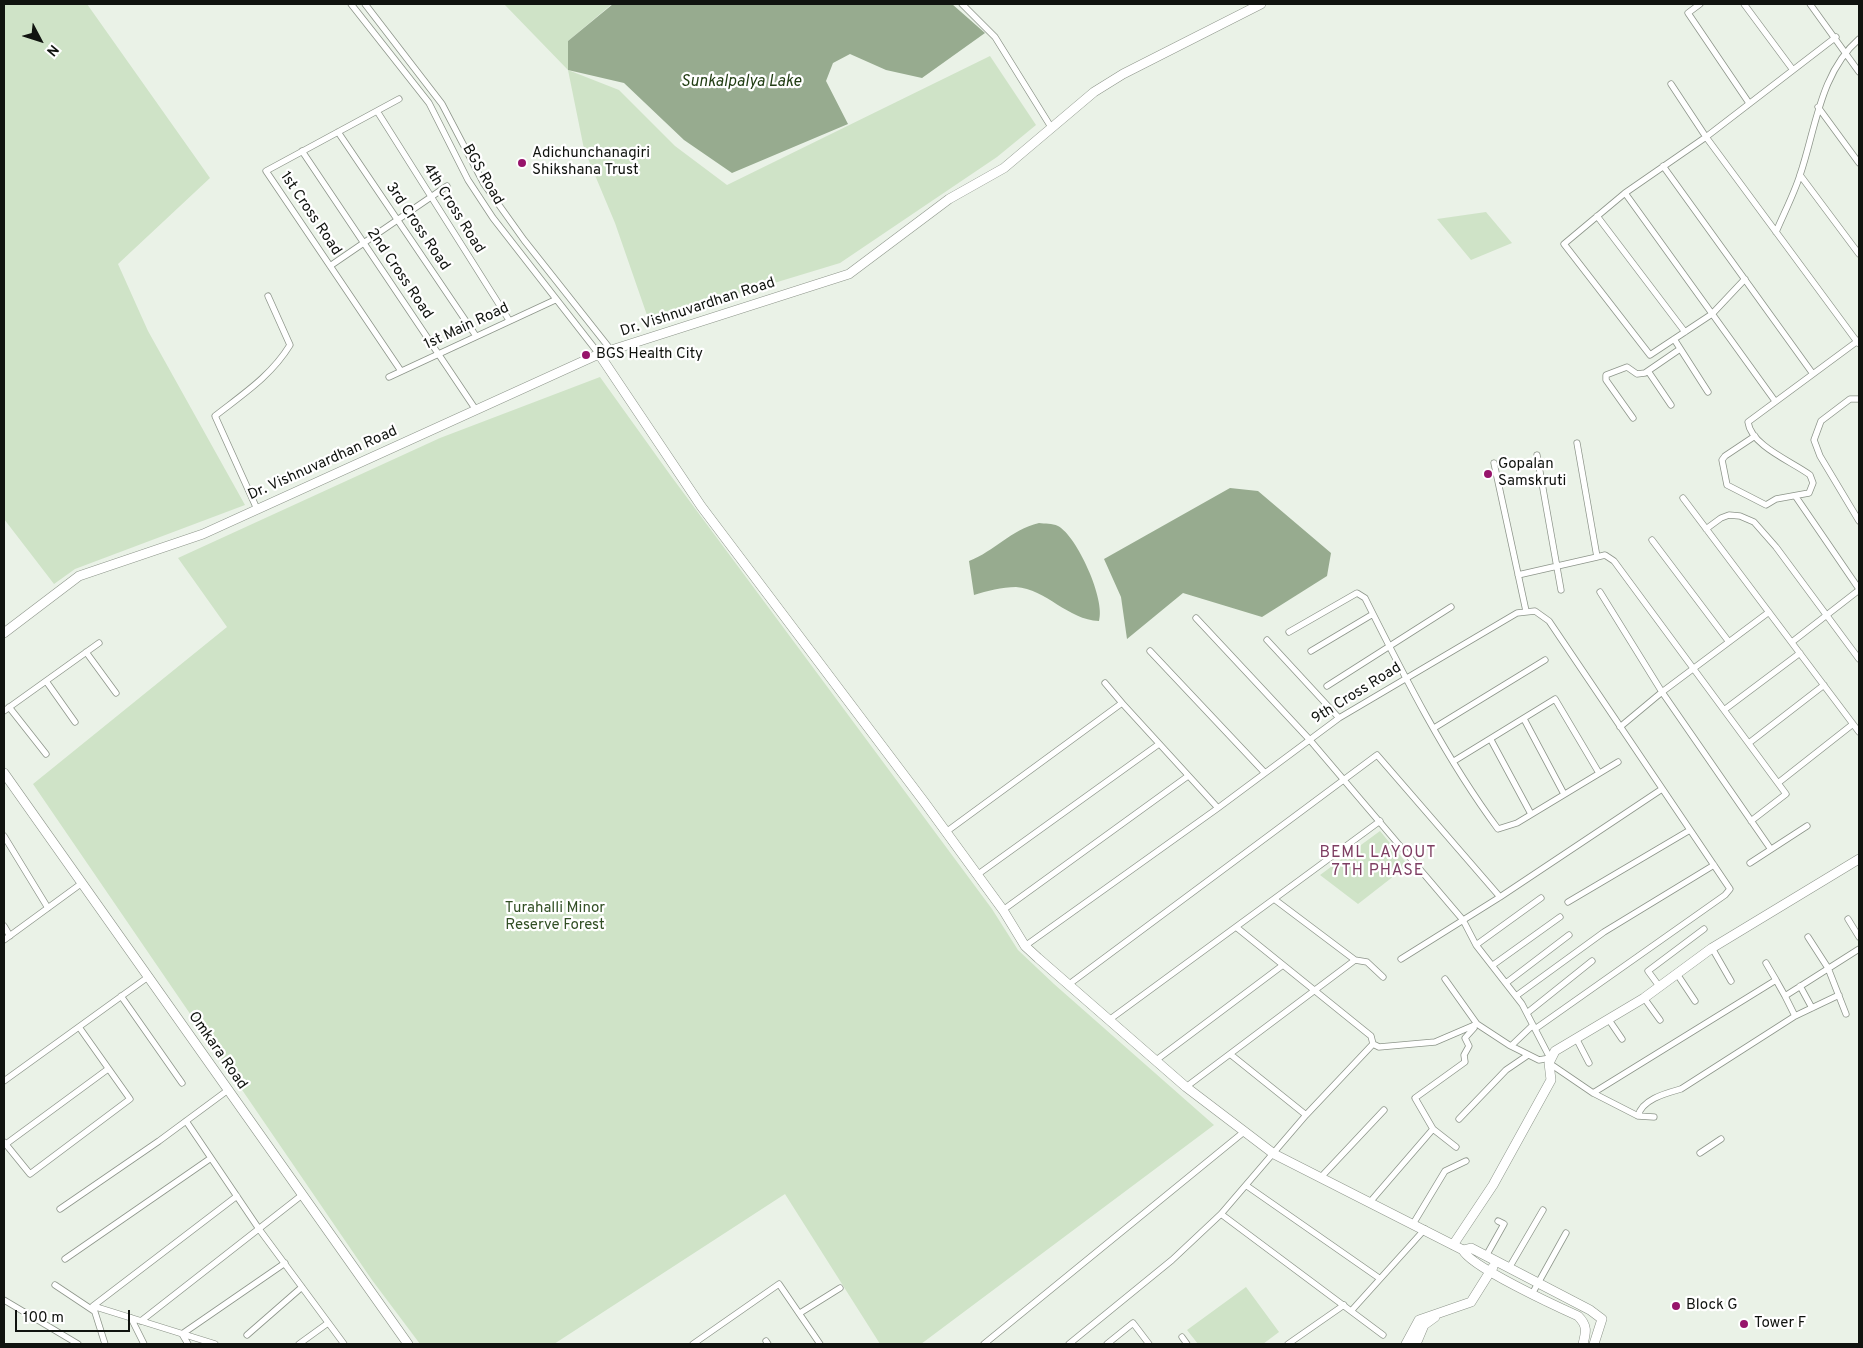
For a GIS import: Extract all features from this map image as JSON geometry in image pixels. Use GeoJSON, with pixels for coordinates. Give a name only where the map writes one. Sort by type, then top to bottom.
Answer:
{"type":"FeatureCollection","features":[{"type":"Feature","properties":{"kind":"street","name":"BGS Road"},"geometry":{"type":"LineString","coordinates":[[351,4],[424,95],[477,194],[555,300],[599,354]]}},
{"type":"Feature","properties":{"kind":"street","name":"BGS Road"},"geometry":{"type":"LineString","coordinates":[[365,4],[442,104],[484,184],[524,240],[611,350]]}},
{"type":"Feature","properties":{"kind":"street"},"geometry":{"type":"LineString","coordinates":[[962,4],[995,37],[1051,128]]}},
{"type":"Feature","properties":{"kind":"street","name":"Dr. Vishnuvardhan Road"},"geometry":{"type":"LineString","coordinates":[[4,633],[79,576],[203,534],[599,354],[849,274],[949,199],[1004,168],[1094,92],[1123,74],[1261,4]]}},
{"type":"Feature","properties":{"kind":"street"},"geometry":{"type":"LineString","coordinates":[[1700,4],[1688,13],[1750,103]]}},
{"type":"Feature","properties":{"kind":"street"},"geometry":{"type":"LineString","coordinates":[[1744,4],[1793,70]]}},
{"type":"Feature","properties":{"kind":"street"},"geometry":{"type":"LineString","coordinates":[[1810,4],[1836,37],[1859,72]]}},
{"type":"Feature","properties":{"kind":"street"},"geometry":{"type":"LineString","coordinates":[[1745,279],[1712,314],[1650,355],[1564,244],[1625,193],[1706,136],[1836,37]]}},
{"type":"Feature","properties":{"kind":"street"},"geometry":{"type":"LineString","coordinates":[[1776,232],[1800,175],[1818,107],[1845,51],[1859,39]]}},
{"type":"Feature","properties":{"kind":"street"},"geometry":{"type":"LineString","coordinates":[[1671,84],[1706,136],[1858,342],[1748,422],[1755,436],[1767,448],[1803,469],[1813,479],[1809,493],[1776,500],[1766,505],[1728,485],[1722,460],[1755,436]]}},
{"type":"Feature","properties":{"kind":"street","name":"1st Cross Road"},"geometry":{"type":"LineString","coordinates":[[399,99],[266,171],[401,371]]}},
{"type":"Feature","properties":{"kind":"street"},"geometry":{"type":"LineString","coordinates":[[1818,107],[1859,163]]}},
{"type":"Feature","properties":{"kind":"street","name":"4th Cross Road"},"geometry":{"type":"LineString","coordinates":[[377,111],[509,320]]}},
{"type":"Feature","properties":{"kind":"street","name":"3rd Cross Road"},"geometry":{"type":"LineString","coordinates":[[338,132],[476,336]]}},
{"type":"Feature","properties":{"kind":"street","name":"2nd Cross Road"},"geometry":{"type":"LineString","coordinates":[[302,152],[476,410]]}},
{"type":"Feature","properties":{"kind":"street"},"geometry":{"type":"LineString","coordinates":[[1663,166],[1813,374]]}},
{"type":"Feature","properties":{"kind":"street"},"geometry":{"type":"LineString","coordinates":[[1800,175],[1859,254]]}},
{"type":"Feature","properties":{"kind":"street"},"geometry":{"type":"LineString","coordinates":[[330,266],[446,186]]}},
{"type":"Feature","properties":{"kind":"street"},"geometry":{"type":"LineString","coordinates":[[1625,193],[1775,401]]}},
{"type":"Feature","properties":{"kind":"street"},"geometry":{"type":"LineString","coordinates":[[1597,216],[1685,332]]}},
{"type":"Feature","properties":{"kind":"street"},"geometry":{"type":"LineString","coordinates":[[257,509],[215,416],[266,377],[290,345],[268,296]]}},
{"type":"Feature","properties":{"kind":"street","name":"1st Main Road"},"geometry":{"type":"LineString","coordinates":[[389,377],[555,300]]}},
{"type":"Feature","properties":{"kind":"street"},"geometry":{"type":"LineString","coordinates":[[1674,340],[1708,392]]}},
{"type":"Feature","properties":{"kind":"street"},"geometry":{"type":"LineString","coordinates":[[1633,418],[1606,380],[1606,376],[1627,367],[1638,374],[1648,371],[1680,349]]}},
{"type":"Feature","properties":{"kind":"street"},"geometry":{"type":"LineString","coordinates":[[610,368],[611,350]]}},
{"type":"Feature","properties":{"kind":"street"},"geometry":{"type":"LineString","coordinates":[[599,354],[701,506],[946,832],[1003,910],[1025,946],[1186,1087],[1274,1154],[1322,1176],[1425,1229],[1463,1250],[1466,1256],[1490,1271],[1578,1316],[1585,1323],[1586,1333],[1583,1344]]}},
{"type":"Feature","properties":{"kind":"street"},"geometry":{"type":"LineString","coordinates":[[1648,371],[1671,405]]}},
{"type":"Feature","properties":{"kind":"street"},"geometry":{"type":"LineString","coordinates":[[1859,399],[1850,399],[1821,421],[1814,440],[1820,456],[1859,521]]}},
{"type":"Feature","properties":{"kind":"street"},"geometry":{"type":"LineString","coordinates":[[1577,443],[1596,556]]}},
{"type":"Feature","properties":{"kind":"street"},"geometry":{"type":"LineString","coordinates":[[1537,455],[1561,590]]}},
{"type":"Feature","properties":{"kind":"street"},"geometry":{"type":"LineString","coordinates":[[1494,463],[1526,611],[1535,611],[1549,621],[1730,889],[1729,892],[1534,1027],[1511,1046]]}},
{"type":"Feature","properties":{"kind":"street"},"geometry":{"type":"LineString","coordinates":[[1792,642],[1859,590],[1796,497]]}},
{"type":"Feature","properties":{"kind":"street"},"geometry":{"type":"LineString","coordinates":[[1684,498],[1859,732]]}},
{"type":"Feature","properties":{"kind":"street"},"geometry":{"type":"LineString","coordinates":[[1706,528],[1729,515],[1740,516],[1754,522],[1776,547],[1859,660]]}},
{"type":"Feature","properties":{"kind":"street"},"geometry":{"type":"LineString","coordinates":[[1652,540],[1729,642]]}},
{"type":"Feature","properties":{"kind":"street"},"geometry":{"type":"LineString","coordinates":[[1518,575],[1596,556],[1605,555],[1614,561],[1786,794],[1751,821]]}},
{"type":"Feature","properties":{"kind":"street"},"geometry":{"type":"LineString","coordinates":[[1600,592],[1662,692],[1770,848]]}},
{"type":"Feature","properties":{"kind":"street"},"geometry":{"type":"LineString","coordinates":[[1289,632],[1356,593],[1366,598],[1388,647],[1434,728],[1477,800],[1498,829],[1509,827],[1618,762]]}},
{"type":"Feature","properties":{"kind":"street"},"geometry":{"type":"LineString","coordinates":[[1327,686],[1451,607]]}},
{"type":"Feature","properties":{"kind":"street","name":"9th Cross Road"},"geometry":{"type":"LineString","coordinates":[[1025,946],[1218,808],[1339,718],[1517,613],[1526,611]]}},
{"type":"Feature","properties":{"kind":"street"},"geometry":{"type":"LineString","coordinates":[[1620,727],[1662,692],[1769,612]]}},
{"type":"Feature","properties":{"kind":"street"},"geometry":{"type":"LineString","coordinates":[[1311,651],[1373,614]]}},
{"type":"Feature","properties":{"kind":"street"},"geometry":{"type":"LineString","coordinates":[[1196,618],[1310,739],[1463,920],[1476,944],[1527,1013],[1550,1061],[1551,1080],[1493,1185],[1454,1245]]}},
{"type":"Feature","properties":{"kind":"street"},"geometry":{"type":"LineString","coordinates":[[1267,640],[1339,718]]}},
{"type":"Feature","properties":{"kind":"street"},"geometry":{"type":"LineString","coordinates":[[46,754],[6,709],[99,643]]}},
{"type":"Feature","properties":{"kind":"street"},"geometry":{"type":"LineString","coordinates":[[1150,651],[1265,773]]}},
{"type":"Feature","properties":{"kind":"street"},"geometry":{"type":"LineString","coordinates":[[86,652],[116,694]]}},
{"type":"Feature","properties":{"kind":"street"},"geometry":{"type":"LineString","coordinates":[[1724,710],[1800,653]]}},
{"type":"Feature","properties":{"kind":"street"},"geometry":{"type":"LineString","coordinates":[[1434,728],[1545,660]]}},
{"type":"Feature","properties":{"kind":"street"},"geometry":{"type":"LineString","coordinates":[[46,681],[76,722]]}},
{"type":"Feature","properties":{"kind":"street"},"geometry":{"type":"LineString","coordinates":[[1105,683],[1218,808]]}},
{"type":"Feature","properties":{"kind":"street"},"geometry":{"type":"LineString","coordinates":[[1748,743],[1824,685]]}},
{"type":"Feature","properties":{"kind":"street"},"geometry":{"type":"LineString","coordinates":[[1454,761],[1555,700],[1599,773]]}},
{"type":"Feature","properties":{"kind":"street"},"geometry":{"type":"LineString","coordinates":[[946,832],[1122,703]]}},
{"type":"Feature","properties":{"kind":"street"},"geometry":{"type":"LineString","coordinates":[[1524,719],[1564,794]]}},
{"type":"Feature","properties":{"kind":"street"},"geometry":{"type":"LineString","coordinates":[[1778,783],[1853,724]]}},
{"type":"Feature","properties":{"kind":"street"},"geometry":{"type":"LineString","coordinates":[[1491,740],[1531,814]]}},
{"type":"Feature","properties":{"kind":"street"},"geometry":{"type":"LineString","coordinates":[[977,875],[1159,744]]}},
{"type":"Feature","properties":{"kind":"street"},"geometry":{"type":"LineString","coordinates":[[1068,985],[1377,755],[1500,897]]}},
{"type":"Feature","properties":{"kind":"street","name":"Omkara Road"},"geometry":{"type":"LineString","coordinates":[[4,774],[408,1344]]}},
{"type":"Feature","properties":{"kind":"street"},"geometry":{"type":"LineString","coordinates":[[1003,910],[1188,776]]}},
{"type":"Feature","properties":{"kind":"street"},"geometry":{"type":"LineString","coordinates":[[1401,959],[1500,897],[1662,789]]}},
{"type":"Feature","properties":{"kind":"street"},"geometry":{"type":"LineString","coordinates":[[1109,1020],[1380,821]]}},
{"type":"Feature","properties":{"kind":"street"},"geometry":{"type":"LineString","coordinates":[[1750,862],[1807,826]]}},
{"type":"Feature","properties":{"kind":"street"},"geometry":{"type":"LineString","coordinates":[[1568,902],[1690,830]]}},
{"type":"Feature","properties":{"kind":"street"},"geometry":{"type":"LineString","coordinates":[[4,836],[48,908]]}},
{"type":"Feature","properties":{"kind":"street"},"geometry":{"type":"LineString","coordinates":[[1550,1061],[1557,1049],[1644,998],[1712,948],[1859,859]]}},
{"type":"Feature","properties":{"kind":"street"},"geometry":{"type":"LineString","coordinates":[[1516,996],[1604,932],[1714,865]]}},
{"type":"Feature","properties":{"kind":"street"},"geometry":{"type":"LineString","coordinates":[[4,940],[82,883]]}},
{"type":"Feature","properties":{"kind":"street"},"geometry":{"type":"LineString","coordinates":[[1476,944],[1541,898]]}},
{"type":"Feature","properties":{"kind":"street"},"geometry":{"type":"LineString","coordinates":[[1274,899],[1355,960],[1367,962],[1383,977]]}},
{"type":"Feature","properties":{"kind":"street"},"geometry":{"type":"LineString","coordinates":[[1493,965],[1560,917]]}},
{"type":"Feature","properties":{"kind":"street"},"geometry":{"type":"LineString","coordinates":[[1848,919],[1859,937]]}},
{"type":"Feature","properties":{"kind":"street"},"geometry":{"type":"LineString","coordinates":[[4,926],[10,936]]}},
{"type":"Feature","properties":{"kind":"street"},"geometry":{"type":"LineString","coordinates":[[1236,927],[1371,1036],[1373,1044],[1379,1047],[1435,1042],[1477,1024]]}},
{"type":"Feature","properties":{"kind":"street"},"geometry":{"type":"LineString","coordinates":[[1659,986],[1648,971],[1704,929]]}},
{"type":"Feature","properties":{"kind":"street"},"geometry":{"type":"LineString","coordinates":[[1506,983],[1569,935]]}},
{"type":"Feature","properties":{"kind":"street"},"geometry":{"type":"LineString","coordinates":[[1808,937],[1828,968],[1846,1014]]}},
{"type":"Feature","properties":{"kind":"street"},"geometry":{"type":"LineString","coordinates":[[1712,948],[1731,980]]}},
{"type":"Feature","properties":{"kind":"street"},"geometry":{"type":"LineString","coordinates":[[1785,996],[1859,949]]}},
{"type":"Feature","properties":{"kind":"street"},"geometry":{"type":"LineString","coordinates":[[1186,1087],[1355,960]]}},
{"type":"Feature","properties":{"kind":"street"},"geometry":{"type":"LineString","coordinates":[[1527,1013],[1592,961]]}},
{"type":"Feature","properties":{"kind":"street"},"geometry":{"type":"LineString","coordinates":[[1766,963],[1796,1016]]}},
{"type":"Feature","properties":{"kind":"street"},"geometry":{"type":"LineString","coordinates":[[1155,1061],[1283,965]]}},
{"type":"Feature","properties":{"kind":"street"},"geometry":{"type":"LineString","coordinates":[[1677,974],[1695,1001]]}},
{"type":"Feature","properties":{"kind":"street"},"geometry":{"type":"LineString","coordinates":[[4,1080],[148,977]]}},
{"type":"Feature","properties":{"kind":"street"},"geometry":{"type":"LineString","coordinates":[[1445,980],[1477,1024],[1528,1055],[1539,1060],[1550,1061],[1593,1093],[1638,1116],[1654,1116]]}},
{"type":"Feature","properties":{"kind":"street"},"geometry":{"type":"LineString","coordinates":[[1593,1093],[1776,980]]}},
{"type":"Feature","properties":{"kind":"street"},"geometry":{"type":"LineString","coordinates":[[1800,986],[1812,1008]]}},
{"type":"Feature","properties":{"kind":"street"},"geometry":{"type":"LineString","coordinates":[[1638,1116],[1641,1109],[1648,1103],[1666,1093],[1681,1089],[1796,1016],[1839,995]]}},
{"type":"Feature","properties":{"kind":"street"},"geometry":{"type":"LineString","coordinates":[[121,996],[182,1083]]}},
{"type":"Feature","properties":{"kind":"street"},"geometry":{"type":"LineString","coordinates":[[1644,998],[1660,1020]]}},
{"type":"Feature","properties":{"kind":"street"},"geometry":{"type":"LineString","coordinates":[[1609,1020],[1622,1040]]}},
{"type":"Feature","properties":{"kind":"street"},"geometry":{"type":"LineString","coordinates":[[1456,1147],[1433,1129],[1415,1098],[1465,1062],[1464,1056],[1469,1049],[1466,1036],[1477,1024]]}},
{"type":"Feature","properties":{"kind":"street"},"geometry":{"type":"LineString","coordinates":[[79,1027],[130,1099],[30,1174],[5,1143],[108,1069]]}},
{"type":"Feature","properties":{"kind":"street"},"geometry":{"type":"LineString","coordinates":[[1576,1038],[1590,1063]]}},
{"type":"Feature","properties":{"kind":"street"},"geometry":{"type":"LineString","coordinates":[[1069,1344],[1172,1260],[1221,1214],[1306,1116],[1373,1044]]}},
{"type":"Feature","properties":{"kind":"street"},"geometry":{"type":"LineString","coordinates":[[1230,1054],[1306,1116]]}},
{"type":"Feature","properties":{"kind":"street"},"geometry":{"type":"LineString","coordinates":[[1459,1120],[1506,1070],[1528,1055]]}},
{"type":"Feature","properties":{"kind":"street"},"geometry":{"type":"LineString","coordinates":[[60,1210],[228,1090]]}},
{"type":"Feature","properties":{"kind":"street"},"geometry":{"type":"LineString","coordinates":[[1322,1176],[1384,1110]]}},
{"type":"Feature","properties":{"kind":"street"},"geometry":{"type":"LineString","coordinates":[[186,1121],[259,1228],[344,1344]]}},
{"type":"Feature","properties":{"kind":"street"},"geometry":{"type":"LineString","coordinates":[[1370,1202],[1433,1129]]}},
{"type":"Feature","properties":{"kind":"street"},"geometry":{"type":"LineString","coordinates":[[984,1344],[1245,1131]]}},
{"type":"Feature","properties":{"kind":"street"},"geometry":{"type":"LineString","coordinates":[[1700,1153],[1721,1139]]}},
{"type":"Feature","properties":{"kind":"street"},"geometry":{"type":"LineString","coordinates":[[65,1259],[210,1158]]}},
{"type":"Feature","properties":{"kind":"street"},"geometry":{"type":"LineString","coordinates":[[1414,1224],[1446,1171],[1466,1161]]}},
{"type":"Feature","properties":{"kind":"street"},"geometry":{"type":"LineString","coordinates":[[1247,1186],[1379,1278]]}},
{"type":"Feature","properties":{"kind":"street"},"geometry":{"type":"LineString","coordinates":[[141,1321],[302,1195]]}},
{"type":"Feature","properties":{"kind":"street"},"geometry":{"type":"LineString","coordinates":[[94,1309],[237,1196]]}},
{"type":"Feature","properties":{"kind":"street"},"geometry":{"type":"LineString","coordinates":[[1509,1268],[1543,1210]]}},
{"type":"Feature","properties":{"kind":"street"},"geometry":{"type":"LineString","coordinates":[[1221,1214],[1383,1335]]}},
{"type":"Feature","properties":{"kind":"street"},"geometry":{"type":"LineString","coordinates":[[1486,1256],[1504,1224],[1498,1221]]}},
{"type":"Feature","properties":{"kind":"street"},"geometry":{"type":"LineString","coordinates":[[1352,1310],[1425,1229]]}},
{"type":"Feature","properties":{"kind":"street"},"geometry":{"type":"LineString","coordinates":[[1532,1294],[1566,1233]]}},
{"type":"Feature","properties":{"kind":"street"},"geometry":{"type":"LineString","coordinates":[[1463,1250],[1471,1248],[1590,1310],[1602,1319],[1594,1344]]}},
{"type":"Feature","properties":{"kind":"street"},"geometry":{"type":"LineString","coordinates":[[1406,1344],[1419,1320],[1445,1309],[1463,1306],[1471,1302],[1496,1261]]}},
{"type":"Feature","properties":{"kind":"street"},"geometry":{"type":"LineString","coordinates":[[182,1334],[285,1263]]}},
{"type":"Feature","properties":{"kind":"street"},"geometry":{"type":"LineString","coordinates":[[693,1344],[779,1284],[820,1344]]}},
{"type":"Feature","properties":{"kind":"street"},"geometry":{"type":"LineString","coordinates":[[55,1285],[94,1309],[131,1318],[215,1344]]}},
{"type":"Feature","properties":{"kind":"street"},"geometry":{"type":"LineString","coordinates":[[246,1335],[302,1288]]}},
{"type":"Feature","properties":{"kind":"street"},"geometry":{"type":"LineString","coordinates":[[800,1313],[840,1288]]}},
{"type":"Feature","properties":{"kind":"street"},"geometry":{"type":"LineString","coordinates":[[4,1300],[78,1344]]}},
{"type":"Feature","properties":{"kind":"street"},"geometry":{"type":"LineString","coordinates":[[1288,1344],[1344,1305]]}},
{"type":"Feature","properties":{"kind":"street"},"geometry":{"type":"LineString","coordinates":[[94,1309],[105,1344]]}},
{"type":"Feature","properties":{"kind":"street"},"geometry":{"type":"LineString","coordinates":[[1416,1344],[1424,1325],[1445,1309]]}},
{"type":"Feature","properties":{"kind":"street"},"geometry":{"type":"LineString","coordinates":[[131,1318],[144,1344]]}},
{"type":"Feature","properties":{"kind":"street"},"geometry":{"type":"LineString","coordinates":[[299,1344],[328,1323]]}},
{"type":"Feature","properties":{"kind":"street"},"geometry":{"type":"LineString","coordinates":[[1107,1344],[1133,1323],[1149,1344]]}},
{"type":"Feature","properties":{"kind":"street"},"geometry":{"type":"LineString","coordinates":[[182,1334],[188,1344]]}},
{"type":"Feature","properties":{"kind":"street"},"geometry":{"type":"LineString","coordinates":[[1182,1337],[1187,1344]]}},
{"type":"Feature","properties":{"kind":"green space"},"geometry":{"type":"Polygon","coordinates":[[[4,4],[87,4],[210,178],[118,264],[148,331],[245,505],[75,569],[54,584],[4,519],[4,4]]]}},
{"type":"Feature","properties":{"kind":"green space"},"geometry":{"type":"Polygon","coordinates":[[[504,4],[612,4],[568,41],[568,70],[504,4]]]}},
{"type":"Feature","properties":{"kind":"green space"},"geometry":{"type":"Polygon","coordinates":[[[990,56],[1036,125],[997,157],[840,263],[649,321],[615,223],[584,149],[568,70],[619,90],[675,146],[727,185],[990,56]]]}},
{"type":"Feature","properties":{"kind":"green space"},"geometry":{"type":"Polygon","coordinates":[[[1486,212],[1512,243],[1471,260],[1437,219],[1486,212]]]}},
{"type":"Feature","properties":{"kind":"green space","name":"Turahalli Minor Reserve Forest"},"geometry":{"type":"Polygon","coordinates":[[[600,377],[671,476],[992,909],[1018,950],[1214,1125],[921,1344],[880,1344],[785,1194],[554,1344],[420,1344],[372,1280],[33,784],[227,627],[178,558],[440,438],[600,377]]]}},
{"type":"Feature","properties":{"kind":"green space"},"geometry":{"type":"Polygon","coordinates":[[[1380,831],[1408,865],[1358,904],[1320,875],[1380,831]]]}},
{"type":"Feature","properties":{"kind":"green space"},"geometry":{"type":"Polygon","coordinates":[[[1246,1287],[1279,1332],[1263,1344],[1198,1344],[1187,1330],[1246,1287]]]}},
{"type":"Feature","properties":{"kind":"water","name":"Sunkalpalya Lake"},"geometry":{"type":"Polygon","coordinates":[[[613,4],[952,4],[985,33],[922,78],[886,70],[850,54],[833,63],[826,81],[848,124],[732,173],[684,140],[624,83],[568,70],[568,41],[613,4]]]}},
{"type":"Feature","properties":{"kind":"water"},"geometry":{"type":"Polygon","coordinates":[[[1230,488],[1258,491],[1331,553],[1327,576],[1262,617],[1183,593],[1127,639],[1121,597],[1104,559],[1230,488]]]}},
{"type":"Feature","properties":{"kind":"water"},"geometry":{"type":"Polygon","coordinates":[[[1039,523],[1058,526],[1066,532],[1081,555],[1094,584],[1100,611],[1099,621],[1077,616],[1047,598],[1027,589],[1005,588],[974,595],[969,561],[987,552],[1019,530],[1039,523]]]}},
{"type":"Feature","properties":{"kind":"place","name":"Adichunchanagiri Shikshana Trust"},"geometry":{"type":"Point","coordinates":[522,163]}},
{"type":"Feature","properties":{"kind":"place","name":"BGS Health City"},"geometry":{"type":"Point","coordinates":[586,355]}},
{"type":"Feature","properties":{"kind":"place","name":"Gopalan Samskruti"},"geometry":{"type":"Point","coordinates":[1488,474]}},
{"type":"Feature","properties":{"kind":"place","name":"Block G"},"geometry":{"type":"Point","coordinates":[1676,1306]}},
{"type":"Feature","properties":{"kind":"place","name":"Tower F"},"geometry":{"type":"Point","coordinates":[1744,1324]}},
{"type":"Feature","properties":{"kind":"district","name":"BEML LAYOUT 7TH PHASE"},"geometry":{"type":"Point","coordinates":[1378,863]}}]}
